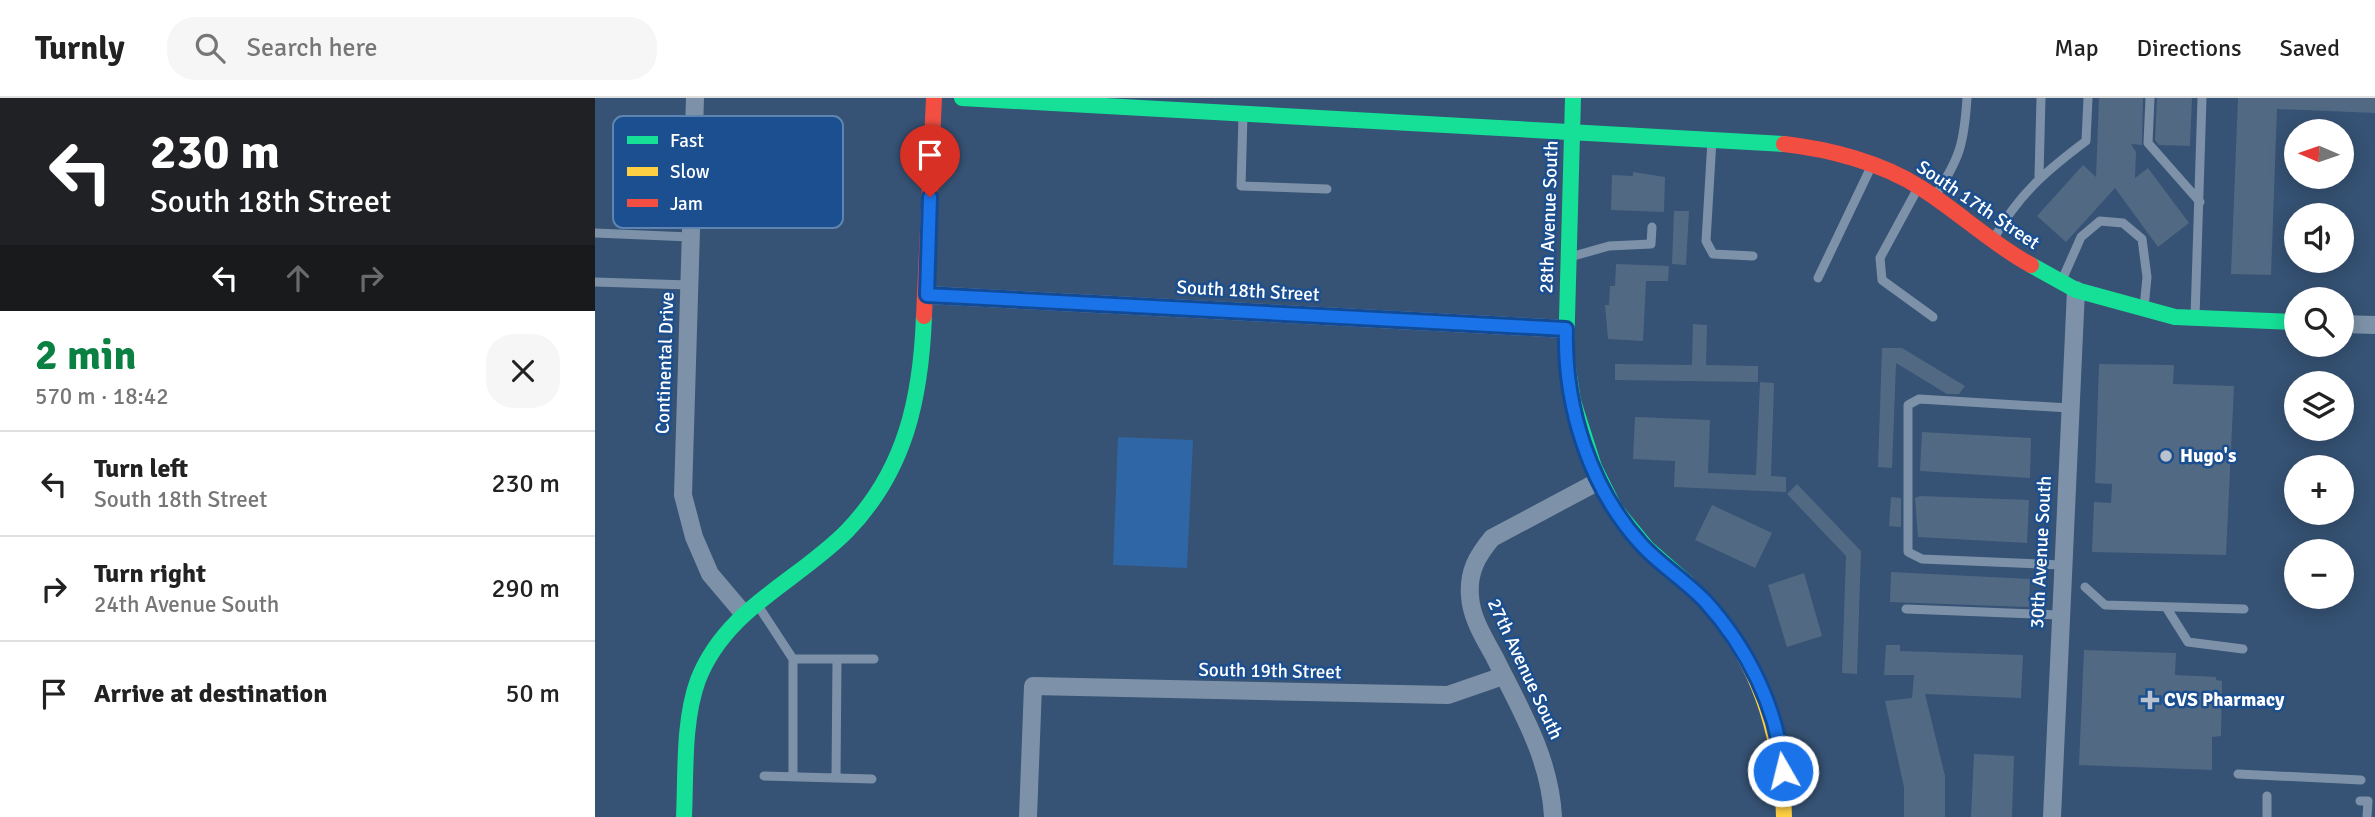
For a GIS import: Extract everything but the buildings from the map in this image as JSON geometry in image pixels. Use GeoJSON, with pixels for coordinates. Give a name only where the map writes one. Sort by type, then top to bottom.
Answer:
{"type":"FeatureCollection","features":[{"type":"Feature","properties":{"kind":"street","name":"Continental Drive"},"geometry":{"type":"LineString","coordinates":[[694,116],[695,98]]}},
{"type":"Feature","properties":{"kind":"street"},"geometry":{"type":"LineString","coordinates":[[684,817],[689,727],[698,680],[719,642],[750,608],[847,531],[884,482],[910,428],[920,383],[927,295],[934,98]]}},
{"type":"Feature","properties":{"kind":"street","name":"South 17th Street"},"geometry":{"type":"LineString","coordinates":[[963,98],[1247,106],[1812,147],[1871,166],[1919,186],[2021,260],[2068,286],[2144,310],[2195,318],[2284,322]]}},
{"type":"Feature","properties":{"kind":"street","name":"28th Avenue South"},"geometry":{"type":"LineString","coordinates":[[1573,98],[1566,329],[1570,393],[1580,433],[1599,481],[1643,545],[1705,601],[1741,649],[1776,727],[1782,754],[1784,817]]}},
{"type":"Feature","properties":{"kind":"street","name":"Continental Drive"},"geometry":{"type":"LineString","coordinates":[[690,228],[683,495],[694,537],[710,574],[750,608]]}},
{"type":"Feature","properties":{"kind":"street","name":"30th Avenue South"},"geometry":{"type":"LineString","coordinates":[[2052,817],[2069,408],[2068,286]]}},
{"type":"Feature","properties":{"kind":"street","name":"South 18th Street"},"geometry":{"type":"LineString","coordinates":[[927,295],[1566,329]]}},
{"type":"Feature","properties":{"kind":"street"},"geometry":{"type":"LineString","coordinates":[[2354,324],[2375,325]]}},
{"type":"Feature","properties":{"kind":"street","name":"27th Avenue South"},"geometry":{"type":"LineString","coordinates":[[1553,817],[1551,782],[1541,752],[1479,627],[1469,598],[1471,570],[1479,553],[1492,538],[1599,481]]}},
{"type":"Feature","properties":{"kind":"street","name":"South 19th Street"},"geometry":{"type":"LineString","coordinates":[[1028,817],[1033,686],[1448,695],[1503,676]]}},
{"type":"Feature","properties":{"kind":"lane"},"geometry":{"type":"LineString","coordinates":[[1935,196],[1955,167],[1965,135],[1967,98]]}},
{"type":"Feature","properties":{"kind":"lane"},"geometry":{"type":"LineString","coordinates":[[2039,176],[2041,98]]}},
{"type":"Feature","properties":{"kind":"lane"},"geometry":{"type":"LineString","coordinates":[[1993,240],[2006,217],[2039,176],[2086,141],[2088,98]]}},
{"type":"Feature","properties":{"kind":"lane"},"geometry":{"type":"LineString","coordinates":[[2150,98],[2148,143],[2200,202]]}},
{"type":"Feature","properties":{"kind":"lane"},"geometry":{"type":"LineString","coordinates":[[2195,318],[2202,98]]}},
{"type":"Feature","properties":{"kind":"lane"},"geometry":{"type":"LineString","coordinates":[[1247,106],[1241,186],[1327,189]]}},
{"type":"Feature","properties":{"kind":"lane"},"geometry":{"type":"LineString","coordinates":[[1712,138],[1706,241],[1713,254],[1753,256]]}},
{"type":"Feature","properties":{"kind":"lane"},"geometry":{"type":"LineString","coordinates":[[1818,278],[1871,166]]}},
{"type":"Feature","properties":{"kind":"lane"},"geometry":{"type":"LineString","coordinates":[[1919,186],[1880,258],[1882,280],[1933,317]]}},
{"type":"Feature","properties":{"kind":"lane"},"geometry":{"type":"LineString","coordinates":[[2068,286],[2081,237],[2100,221],[2123,223],[2142,239],[2147,277],[2144,310]]}},
{"type":"Feature","properties":{"kind":"lane"},"geometry":{"type":"LineString","coordinates":[[1569,257],[1609,246],[1651,244],[1652,227]]}},
{"type":"Feature","properties":{"kind":"lane"},"geometry":{"type":"LineString","coordinates":[[595,233],[690,237]]}},
{"type":"Feature","properties":{"kind":"lane"},"geometry":{"type":"LineString","coordinates":[[595,282],[688,285]]}},
{"type":"Feature","properties":{"kind":"lane"},"geometry":{"type":"LineString","coordinates":[[2061,565],[1922,559],[1908,552],[1908,405],[1919,399],[2069,408]]}},
{"type":"Feature","properties":{"kind":"lane"},"geometry":{"type":"LineString","coordinates":[[2085,587],[2105,605],[2244,609]]}},
{"type":"Feature","properties":{"kind":"lane"},"geometry":{"type":"LineString","coordinates":[[2166,607],[2188,642],[2243,649]]}},
{"type":"Feature","properties":{"kind":"lane"},"geometry":{"type":"LineString","coordinates":[[750,608],[793,659],[793,777]]}},
{"type":"Feature","properties":{"kind":"lane"},"geometry":{"type":"LineString","coordinates":[[1906,609],[2059,615]]}},
{"type":"Feature","properties":{"kind":"lane"},"geometry":{"type":"LineString","coordinates":[[793,659],[874,659]]}},
{"type":"Feature","properties":{"kind":"lane"},"geometry":{"type":"LineString","coordinates":[[836,778],[837,659]]}},
{"type":"Feature","properties":{"kind":"lane"},"geometry":{"type":"LineString","coordinates":[[2238,774],[2361,780]]}},
{"type":"Feature","properties":{"kind":"lane"},"geometry":{"type":"LineString","coordinates":[[764,776],[872,779]]}},
{"type":"Feature","properties":{"kind":"lane"},"geometry":{"type":"LineString","coordinates":[[2266,817],[2267,796]]}},
{"type":"Feature","properties":{"kind":"lane"},"geometry":{"type":"LineString","coordinates":[[2360,801],[2368,801],[2367,817]]}},
{"type":"Feature","properties":{"kind":"shaded area"},"geometry":{"type":"Polygon","coordinates":[[[1118,437],[1193,440],[1187,568],[1113,565],[1118,437]]]}},
{"type":"Feature","properties":{"kind":"traffic: fast"},"geometry":{"type":"LineString","coordinates":[[962,98],[1784,144]]}},
{"type":"Feature","properties":{"kind":"traffic: fast"},"geometry":{"type":"LineString","coordinates":[[1573,98],[1566,355],[1573,401],[1594,467],[1615,509],[1647,548],[1687,583]]}},
{"type":"Feature","properties":{"kind":"traffic: fast"},"geometry":{"type":"LineString","coordinates":[[2031,265],[2076,290],[2175,317],[2284,322]]}},
{"type":"Feature","properties":{"kind":"traffic: fast"},"geometry":{"type":"LineString","coordinates":[[684,817],[688,730],[698,680],[710,655],[726,634],[744,615],[847,531],[867,508],[883,483],[897,458],[914,404],[924,316]]}},
{"type":"Feature","properties":{"kind":"traffic: slow"},"geometry":{"type":"LineString","coordinates":[[1687,583],[1730,633],[1760,689],[1777,751],[1784,817]]}},
{"type":"Feature","properties":{"kind":"traffic: jam"},"geometry":{"type":"LineString","coordinates":[[924,316],[934,98]]}},
{"type":"Feature","properties":{"kind":"traffic: jam"},"geometry":{"type":"LineString","coordinates":[[1784,144],[1819,149],[1890,171],[1935,197],[2031,265]]}},
{"type":"Feature","properties":{"kind":"place","name":"Hugo's"},"geometry":{"type":"Point","coordinates":[2166,456]}},
{"type":"Feature","properties":{"kind":"place","name":"CVS Pharmacy"},"geometry":{"type":"Point","coordinates":[2150,700]}},
{"type":"Feature","properties":{"kind":"route"},"geometry":{"type":"LineString","coordinates":[[930,197],[927,295],[1566,329],[1570,393],[1580,433],[1599,481],[1628,527],[1643,545],[1705,601],[1741,649],[1765,697],[1776,727],[1783,771]]}}]}
